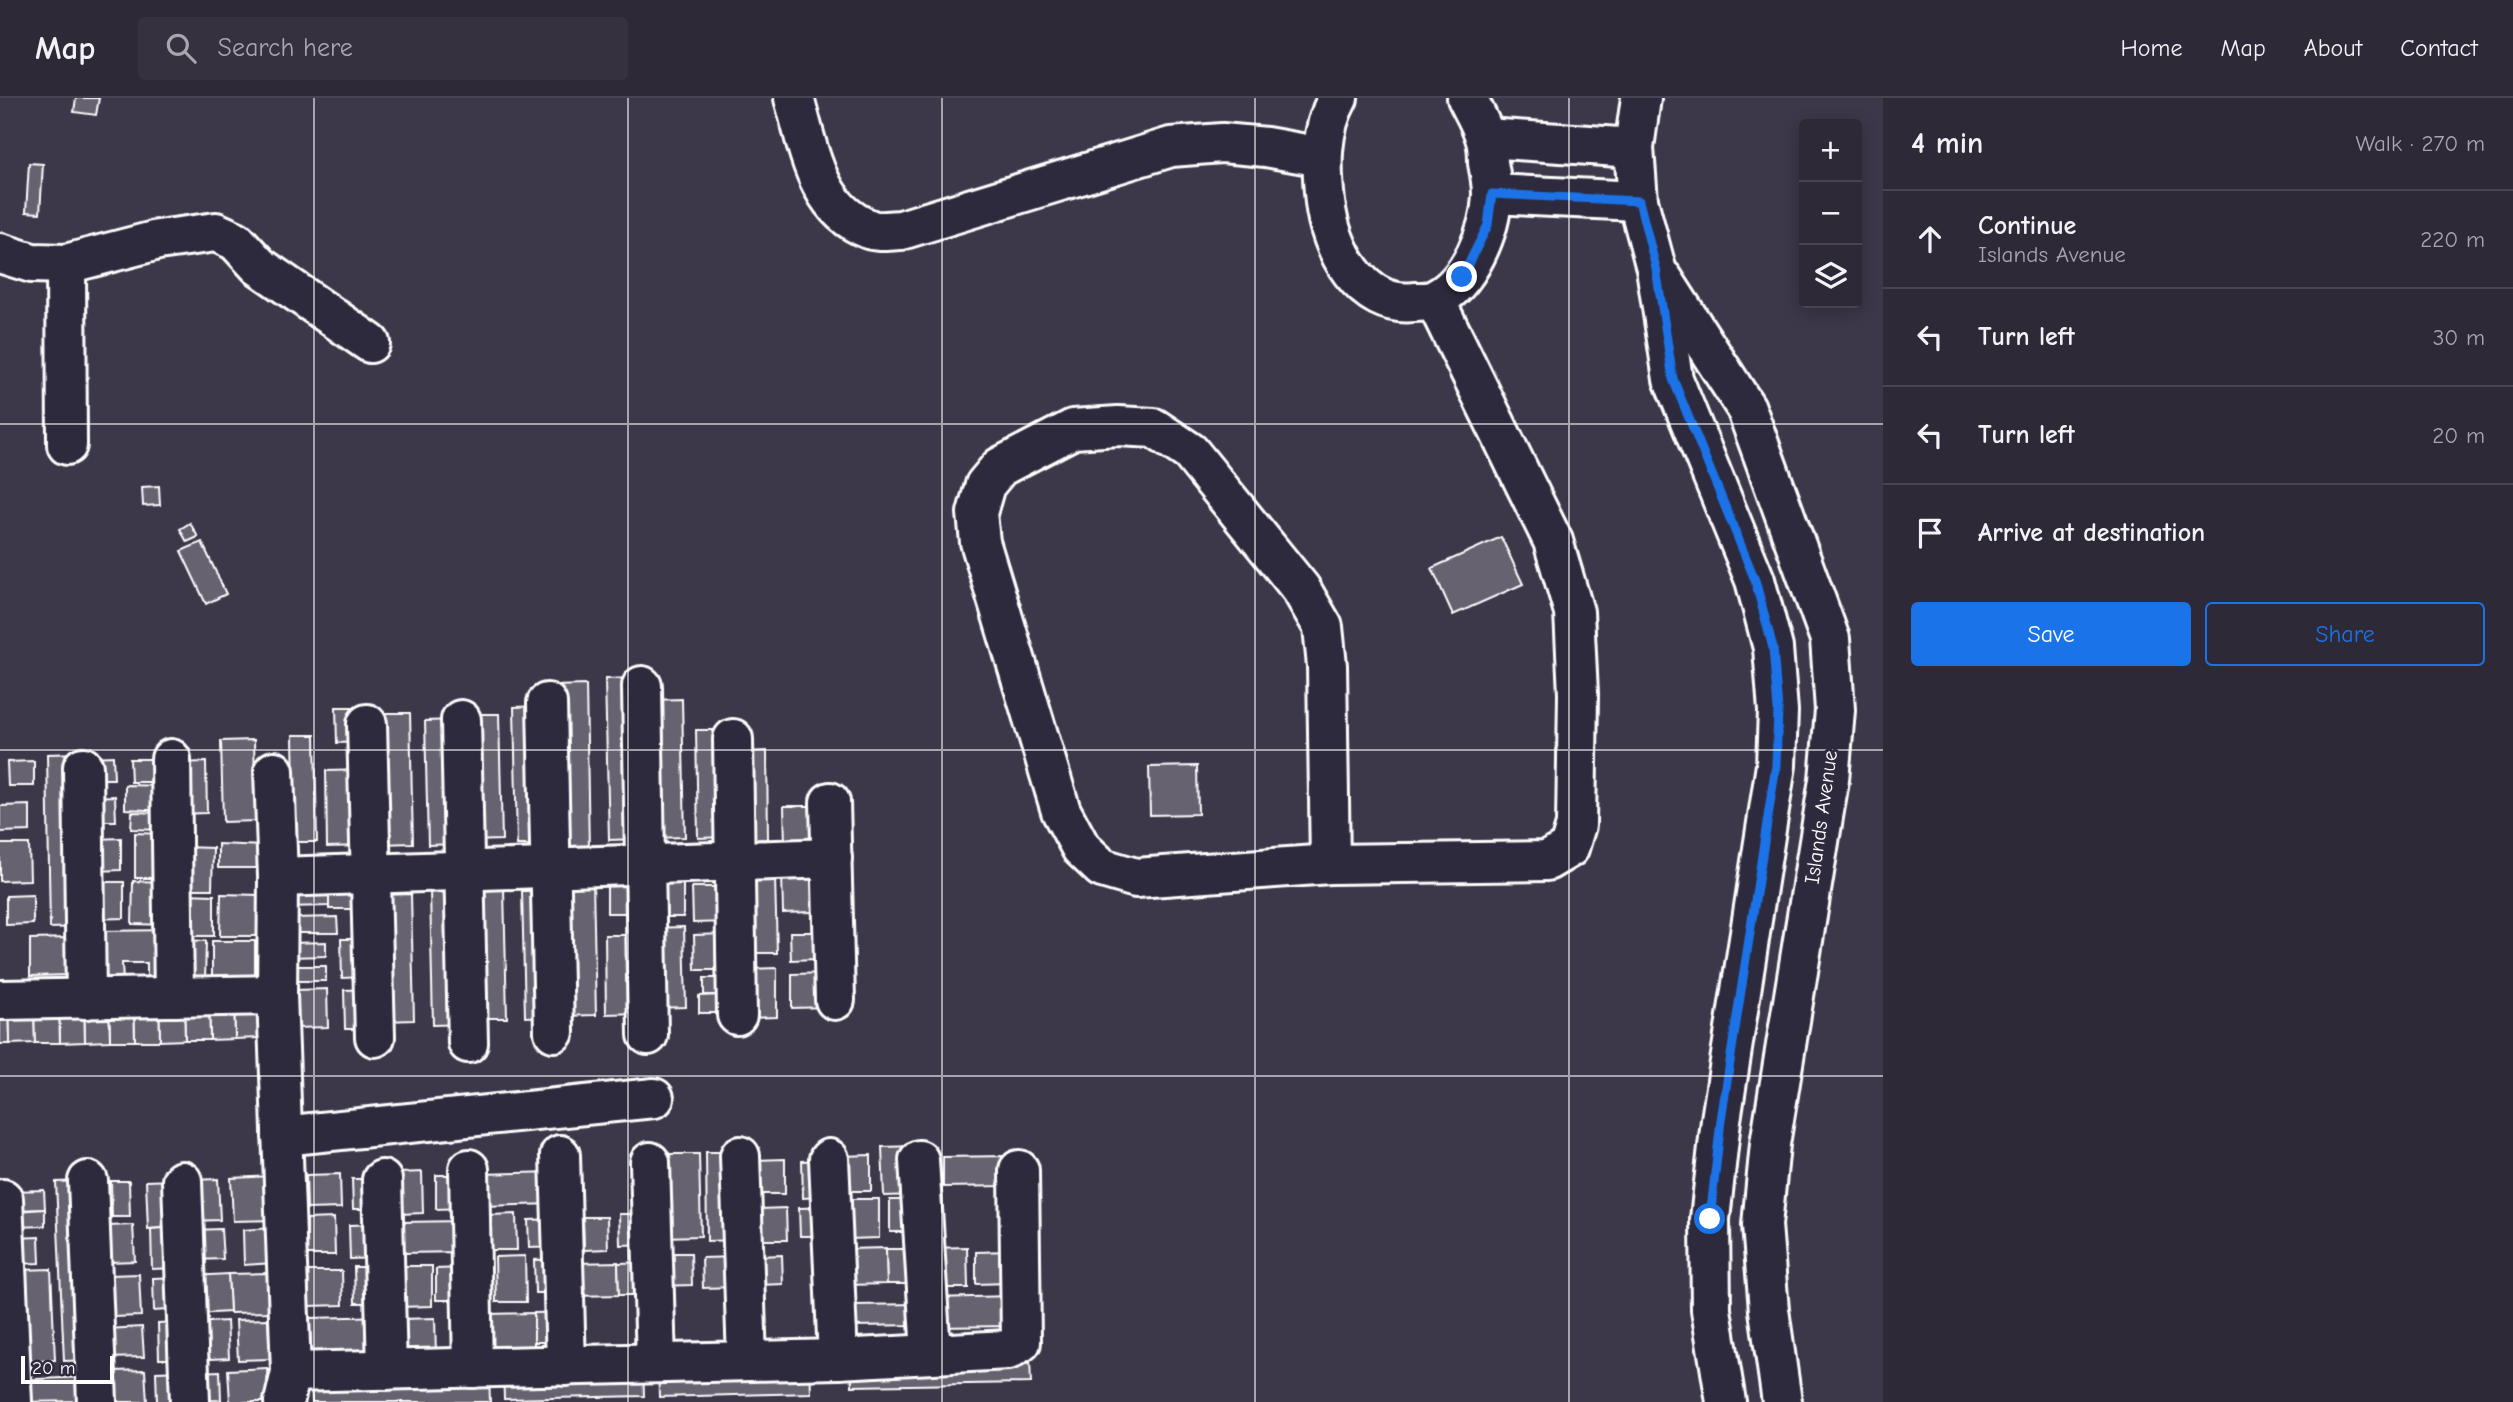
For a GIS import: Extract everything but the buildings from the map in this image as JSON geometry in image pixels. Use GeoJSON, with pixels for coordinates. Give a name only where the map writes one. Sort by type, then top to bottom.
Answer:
{"type":"FeatureCollection","features":[{"type":"Feature","properties":{"kind":"street"},"geometry":{"type":"LineString","coordinates":[[794,98],[819,182],[841,213],[870,230],[901,230],[1171,146],[1222,143],[1266,147],[1322,157]]}},
{"type":"Feature","properties":{"kind":"street"},"geometry":{"type":"LineString","coordinates":[[1338,98],[1325,129],[1322,157],[1325,207],[1340,255],[1352,274],[1387,300],[1407,303],[1435,300],[1462,277],[1488,225],[1492,194],[1486,138],[1467,98]]}},
{"type":"Feature","properties":{"kind":"street","name":"Islands Avenue"},"geometry":{"type":"LineString","coordinates":[[1641,98],[1634,148],[1639,201],[1656,268],[1673,379],[1755,580],[1773,648],[1778,710],[1776,765],[1721,1120],[1710,1219],[1711,1310],[1726,1402]]}},
{"type":"Feature","properties":{"kind":"street"},"geometry":{"type":"LineString","coordinates":[[1486,138],[1634,148]]}},
{"type":"Feature","properties":{"kind":"street"},"geometry":{"type":"LineString","coordinates":[[1492,194],[1639,201]]}},
{"type":"Feature","properties":{"kind":"street"},"geometry":{"type":"LineString","coordinates":[[0,253],[32,263],[66,264],[158,240],[216,232],[236,241],[259,266],[370,343]]}},
{"type":"Feature","properties":{"kind":"street"},"geometry":{"type":"LineString","coordinates":[[66,264],[67,445]]}},
{"type":"Feature","properties":{"kind":"street","name":"Islands Avenue"},"geometry":{"type":"LineString","coordinates":[[1656,268],[1746,408],[1830,639],[1835,710],[1829,780],[1770,1144],[1762,1225],[1769,1310],[1782,1402]]}},
{"type":"Feature","properties":{"kind":"street"},"geometry":{"type":"LineString","coordinates":[[1330,864],[1327,666],[1323,627],[1301,589],[1190,452],[1154,428],[1118,426],[1073,429],[1000,467],[985,485],[977,513],[980,542],[1061,811],[1082,848],[1101,867],[1136,878],[1330,864],[1547,861],[1569,848],[1576,825],[1578,694],[1574,612],[1553,541],[1435,300]]}},
{"type":"Feature","properties":{"kind":"street"},"geometry":{"type":"LineString","coordinates":[[642,686],[648,1035]]}},
{"type":"Feature","properties":{"kind":"street"},"geometry":{"type":"LineString","coordinates":[[547,703],[554,1032]]}},
{"type":"Feature","properties":{"kind":"street"},"geometry":{"type":"LineString","coordinates":[[461,720],[468,1043]]}},
{"type":"Feature","properties":{"kind":"street"},"geometry":{"type":"LineString","coordinates":[[367,724],[373,873],[375,1037]]}},
{"type":"Feature","properties":{"kind":"street"},"geometry":{"type":"LineString","coordinates":[[733,739],[737,1015]]}},
{"type":"Feature","properties":{"kind":"street"},"geometry":{"type":"LineString","coordinates":[[171,759],[174,997]]}},
{"type":"Feature","properties":{"kind":"street"},"geometry":{"type":"LineString","coordinates":[[83,767],[86,999]]}},
{"type":"Feature","properties":{"kind":"street"},"geometry":{"type":"LineString","coordinates":[[274,771],[288,1387],[387,1370],[838,1359],[1009,1350],[1021,1342],[1019,1170]]}},
{"type":"Feature","properties":{"kind":"street"},"geometry":{"type":"LineString","coordinates":[[830,802],[835,999]]}},
{"type":"Feature","properties":{"kind":"street"},"geometry":{"type":"LineString","coordinates":[[278,877],[832,858]]}},
{"type":"Feature","properties":{"kind":"street"},"geometry":{"type":"LineString","coordinates":[[0,1000],[277,995]]}},
{"type":"Feature","properties":{"kind":"street"},"geometry":{"type":"LineString","coordinates":[[282,1136],[654,1098]]}},
{"type":"Feature","properties":{"kind":"street"},"geometry":{"type":"LineString","coordinates":[[560,1155],[566,1366]]}},
{"type":"Feature","properties":{"kind":"street"},"geometry":{"type":"LineString","coordinates":[[740,1156],[747,1361]]}},
{"type":"Feature","properties":{"kind":"street"},"geometry":{"type":"LineString","coordinates":[[830,1159],[838,1359]]}},
{"type":"Feature","properties":{"kind":"street"},"geometry":{"type":"LineString","coordinates":[[919,1160],[931,1354]]}},
{"type":"Feature","properties":{"kind":"street"},"geometry":{"type":"LineString","coordinates":[[650,1162],[656,1363]]}},
{"type":"Feature","properties":{"kind":"street"},"geometry":{"type":"LineString","coordinates":[[469,1169],[473,1368]]}},
{"type":"Feature","properties":{"kind":"street"},"geometry":{"type":"LineString","coordinates":[[382,1180],[387,1370]]}},
{"type":"Feature","properties":{"kind":"street"},"geometry":{"type":"LineString","coordinates":[[88,1181],[97,1402]]}},
{"type":"Feature","properties":{"kind":"street"},"geometry":{"type":"LineString","coordinates":[[182,1181],[190,1402]]}},
{"type":"Feature","properties":{"kind":"street"},"geometry":{"type":"LineString","coordinates":[[3,1199],[12,1402]]}},
{"type":"Feature","properties":{"kind":"route"},"geometry":{"type":"LineString","coordinates":[[1462,277],[1488,225],[1492,194],[1639,201],[1656,268],[1673,379],[1755,580],[1773,648],[1778,710],[1776,765],[1721,1120],[1710,1219]]}}]}
